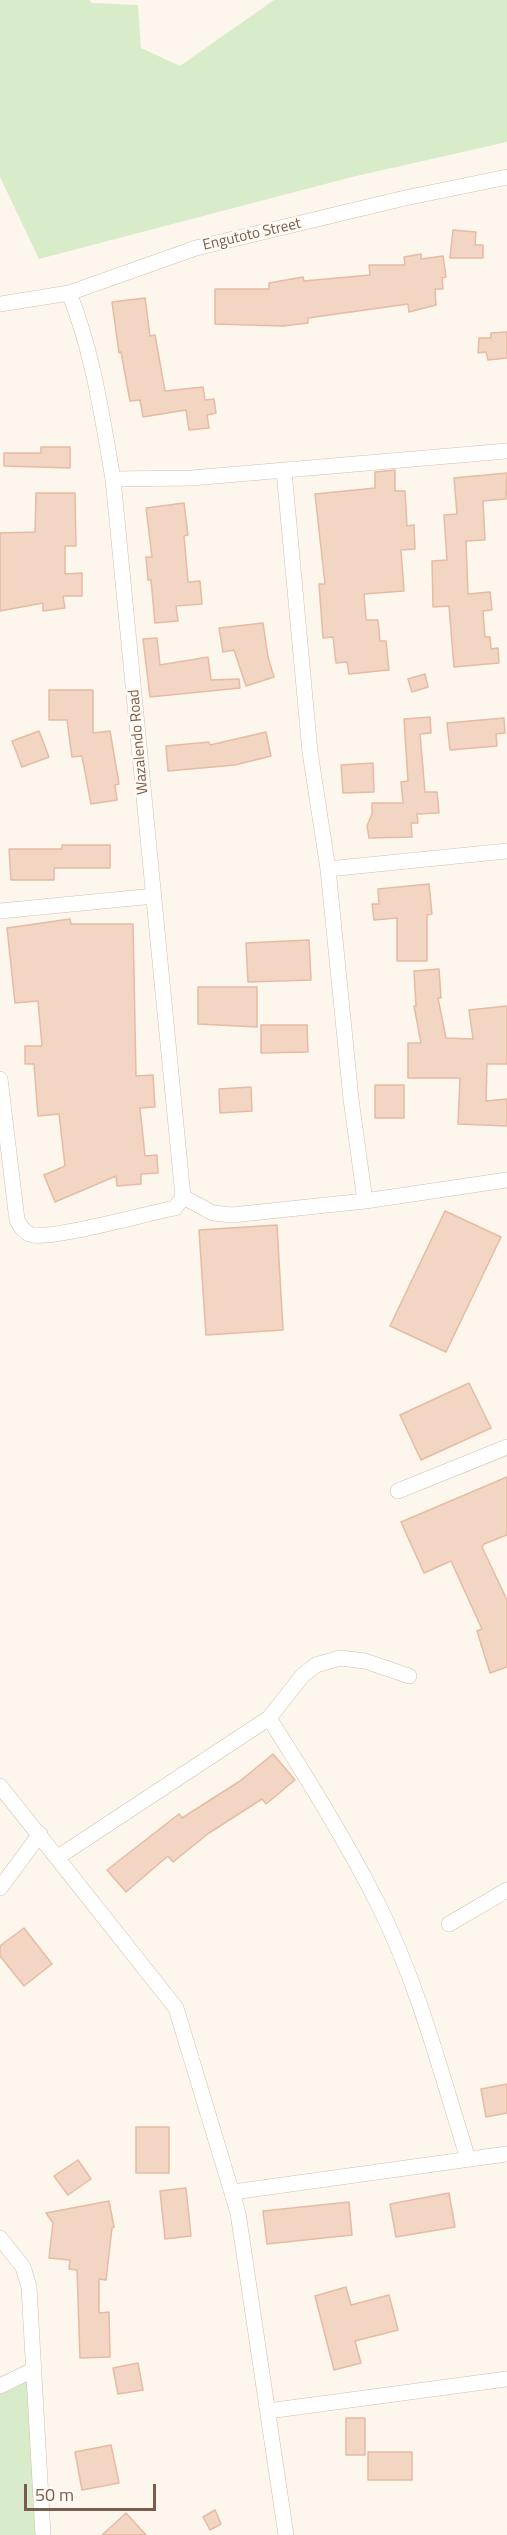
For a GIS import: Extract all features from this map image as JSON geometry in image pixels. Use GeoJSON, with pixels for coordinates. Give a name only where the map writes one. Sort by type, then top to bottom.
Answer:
{"type":"FeatureCollection","features":[{"type":"Feature","properties":{"kind":"street","name":"Engutoto Street"},"geometry":{"type":"LineString","coordinates":[[0,304],[69,293],[196,248],[405,198],[507,177]]}},
{"type":"Feature","properties":{"kind":"street","name":"Wazalendo Road"},"geometry":{"type":"LineString","coordinates":[[69,293],[81,322],[93,368],[113,479],[183,1197]]}},
{"type":"Feature","properties":{"kind":"street"},"geometry":{"type":"LineString","coordinates":[[113,479],[192,478],[507,451]]}},
{"type":"Feature","properties":{"kind":"street"},"geometry":{"type":"LineString","coordinates":[[284,471],[310,752],[328,869],[352,1110],[365,1201]]}},
{"type":"Feature","properties":{"kind":"street"},"geometry":{"type":"LineString","coordinates":[[328,869],[507,851]]}},
{"type":"Feature","properties":{"kind":"street"},"geometry":{"type":"LineString","coordinates":[[0,911],[154,896]]}},
{"type":"Feature","properties":{"kind":"street"},"geometry":{"type":"LineString","coordinates":[[0,1079],[17,1220],[22,1229],[36,1236],[175,1208],[183,1197],[213,1213],[232,1215],[365,1201],[507,1180]]}},
{"type":"Feature","properties":{"kind":"street"},"geometry":{"type":"LineString","coordinates":[[398,1491],[507,1447]]}},
{"type":"Feature","properties":{"kind":"street"},"geometry":{"type":"LineString","coordinates":[[58,1857],[269,1718],[303,1675],[316,1665],[340,1658],[365,1661],[409,1676]]}},
{"type":"Feature","properties":{"kind":"street"},"geometry":{"type":"LineString","coordinates":[[269,1718],[307,1777],[378,1903],[406,1970],[468,2159]]}},
{"type":"Feature","properties":{"kind":"street"},"geometry":{"type":"LineString","coordinates":[[0,1786],[176,2008],[233,2192],[286,2535]]}},
{"type":"Feature","properties":{"kind":"street"},"geometry":{"type":"LineString","coordinates":[[0,1888],[40,1834]]}},
{"type":"Feature","properties":{"kind":"street"},"geometry":{"type":"LineString","coordinates":[[449,1924],[507,1890]]}},
{"type":"Feature","properties":{"kind":"street"},"geometry":{"type":"LineString","coordinates":[[233,2192],[507,2154]]}},
{"type":"Feature","properties":{"kind":"street"},"geometry":{"type":"LineString","coordinates":[[0,2238],[26,2272],[31,2309],[44,2535]]}},
{"type":"Feature","properties":{"kind":"street"},"geometry":{"type":"LineString","coordinates":[[0,2386],[33,2370]]}},
{"type":"Feature","properties":{"kind":"street"},"geometry":{"type":"LineString","coordinates":[[268,2411],[507,2379]]}},
{"type":"Feature","properties":{"kind":"green space"},"geometry":{"type":"Polygon","coordinates":[[[0,0],[89,0],[92,3],[138,5],[141,48],[180,66],[274,0],[507,0],[507,142],[352,177],[39,259],[0,177],[0,0]]]}},
{"type":"Feature","properties":{"kind":"green space"},"geometry":{"type":"Polygon","coordinates":[[[27,2380],[37,2535],[0,2535],[0,2393],[27,2380]]]}},
{"type":"Feature","properties":{"kind":"building"},"geometry":{"type":"Polygon","coordinates":[[[453,230],[476,232],[475,245],[483,245],[483,258],[450,258],[453,230]]]}},
{"type":"Feature","properties":{"kind":"building"},"geometry":{"type":"Polygon","coordinates":[[[421,254],[421,259],[443,256],[446,277],[442,278],[443,289],[435,289],[436,305],[409,312],[408,304],[308,318],[308,323],[283,326],[215,324],[215,289],[269,289],[269,283],[303,277],[304,281],[370,275],[369,265],[405,265],[404,257],[421,254]]]}},
{"type":"Feature","properties":{"kind":"building"},"geometry":{"type":"Polygon","coordinates":[[[145,298],[150,336],[155,335],[165,391],[203,387],[205,400],[214,399],[216,413],[207,415],[209,428],[189,430],[186,410],[143,417],[140,400],[130,401],[121,352],[119,353],[112,302],[145,298]]]}},
{"type":"Feature","properties":{"kind":"building"},"geometry":{"type":"Polygon","coordinates":[[[507,332],[507,358],[488,360],[486,352],[478,353],[479,338],[491,338],[491,333],[507,332]]]}},
{"type":"Feature","properties":{"kind":"building"},"geometry":{"type":"Polygon","coordinates":[[[41,447],[70,447],[70,468],[4,466],[4,453],[41,453],[41,447]]]}},
{"type":"Feature","properties":{"kind":"building"},"geometry":{"type":"Polygon","coordinates":[[[395,470],[395,491],[405,491],[407,526],[414,525],[415,549],[401,550],[404,591],[364,594],[366,620],[378,620],[380,641],[386,641],[389,670],[349,674],[347,662],[336,663],[333,637],[323,638],[319,584],[325,584],[315,494],[375,488],[375,472],[395,470]]]}},
{"type":"Feature","properties":{"kind":"building"},"geometry":{"type":"Polygon","coordinates":[[[507,473],[506,499],[483,501],[485,540],[466,541],[468,594],[490,592],[492,610],[483,611],[485,637],[490,637],[491,649],[498,648],[499,663],[454,667],[449,606],[433,607],[432,561],[447,560],[444,515],[457,514],[454,478],[507,473]]]}},
{"type":"Feature","properties":{"kind":"building"},"geometry":{"type":"Polygon","coordinates":[[[36,493],[75,493],[76,546],[65,546],[65,574],[82,573],[82,596],[63,596],[65,608],[43,611],[43,603],[0,611],[0,533],[35,532],[36,493]]]}},
{"type":"Feature","properties":{"kind":"building"},"geometry":{"type":"Polygon","coordinates":[[[184,503],[188,535],[184,536],[188,582],[200,581],[202,604],[176,606],[178,621],[155,623],[151,580],[148,580],[146,557],[152,557],[146,508],[184,503]]]}},
{"type":"Feature","properties":{"kind":"building"},"geometry":{"type":"Polygon","coordinates":[[[263,623],[268,657],[274,677],[246,686],[234,650],[223,652],[219,628],[263,623]]]}},
{"type":"Feature","properties":{"kind":"building"},"geometry":{"type":"Polygon","coordinates":[[[157,638],[160,665],[208,657],[211,680],[239,679],[240,688],[150,697],[143,639],[157,638]]]}},
{"type":"Feature","properties":{"kind":"building"},"geometry":{"type":"Polygon","coordinates":[[[425,674],[428,687],[412,692],[408,679],[425,674]]]}},
{"type":"Feature","properties":{"kind":"building"},"geometry":{"type":"Polygon","coordinates":[[[49,690],[93,690],[93,733],[110,731],[119,784],[115,785],[117,800],[91,804],[82,756],[72,757],[67,720],[49,720],[49,690]]]}},
{"type":"Feature","properties":{"kind":"building"},"geometry":{"type":"Polygon","coordinates":[[[430,717],[431,733],[420,734],[425,792],[437,792],[439,813],[417,814],[418,823],[411,823],[412,837],[369,838],[367,826],[372,814],[372,803],[403,803],[401,782],[408,781],[404,719],[430,717]]]}},
{"type":"Feature","properties":{"kind":"building"},"geometry":{"type":"Polygon","coordinates":[[[504,718],[505,733],[496,734],[497,746],[450,750],[447,723],[504,718]]]}},
{"type":"Feature","properties":{"kind":"building"},"geometry":{"type":"Polygon","coordinates":[[[39,731],[49,757],[22,767],[12,741],[39,731]]]}},
{"type":"Feature","properties":{"kind":"building"},"geometry":{"type":"Polygon","coordinates":[[[266,732],[271,756],[235,765],[168,771],[166,746],[209,742],[210,745],[266,732]]]}},
{"type":"Feature","properties":{"kind":"building"},"geometry":{"type":"Polygon","coordinates":[[[373,763],[374,792],[343,793],[341,765],[373,763]]]}},
{"type":"Feature","properties":{"kind":"building"},"geometry":{"type":"Polygon","coordinates":[[[62,845],[110,845],[110,868],[54,868],[54,880],[11,880],[9,849],[62,849],[62,845]]]}},
{"type":"Feature","properties":{"kind":"building"},"geometry":{"type":"Polygon","coordinates":[[[429,884],[432,914],[427,915],[427,961],[397,961],[397,918],[374,920],[372,904],[379,904],[378,889],[429,884]]]}},
{"type":"Feature","properties":{"kind":"building"},"geometry":{"type":"Polygon","coordinates":[[[70,919],[71,924],[133,924],[136,1076],[153,1075],[155,1107],[140,1108],[145,1156],[157,1155],[158,1173],[141,1174],[141,1184],[117,1186],[116,1176],[55,1202],[44,1175],[65,1166],[59,1114],[38,1116],[34,1064],[25,1064],[25,1046],[42,1046],[38,1001],[15,1003],[7,928],[70,919]]]}},
{"type":"Feature","properties":{"kind":"building"},"geometry":{"type":"Polygon","coordinates":[[[309,940],[311,980],[248,982],[246,943],[309,940]]]}},
{"type":"Feature","properties":{"kind":"building"},"geometry":{"type":"Polygon","coordinates":[[[439,969],[441,998],[438,998],[446,1038],[473,1039],[469,1010],[507,1006],[507,1064],[487,1064],[486,1101],[507,1099],[507,1126],[458,1124],[460,1078],[408,1078],[408,1043],[421,1043],[414,1006],[416,1006],[414,971],[439,969]]]}},
{"type":"Feature","properties":{"kind":"building"},"geometry":{"type":"Polygon","coordinates":[[[198,987],[257,987],[257,1027],[198,1024],[198,987]]]}},
{"type":"Feature","properties":{"kind":"building"},"geometry":{"type":"Polygon","coordinates":[[[261,1025],[307,1025],[308,1052],[261,1053],[261,1025]]]}},
{"type":"Feature","properties":{"kind":"building"},"geometry":{"type":"Polygon","coordinates":[[[375,1085],[404,1085],[404,1118],[375,1118],[375,1085]]]}},
{"type":"Feature","properties":{"kind":"building"},"geometry":{"type":"Polygon","coordinates":[[[251,1087],[252,1111],[220,1113],[219,1089],[251,1087]]]}},
{"type":"Feature","properties":{"kind":"building"},"geometry":{"type":"Polygon","coordinates":[[[445,1211],[501,1237],[446,1352],[390,1326],[445,1211]]]}},
{"type":"Feature","properties":{"kind":"building"},"geometry":{"type":"Polygon","coordinates":[[[277,1225],[283,1330],[206,1335],[199,1230],[277,1225]]]}},
{"type":"Feature","properties":{"kind":"building"},"geometry":{"type":"Polygon","coordinates":[[[469,1383],[491,1428],[421,1460],[400,1415],[469,1383]]]}},
{"type":"Feature","properties":{"kind":"building"},"geometry":{"type":"Polygon","coordinates":[[[507,1477],[507,1535],[484,1544],[482,1547],[507,1600],[507,1667],[490,1673],[477,1631],[482,1629],[451,1561],[424,1573],[401,1522],[507,1477]]]}},
{"type":"Feature","properties":{"kind":"building"},"geometry":{"type":"Polygon","coordinates":[[[273,1754],[295,1780],[266,1804],[262,1799],[209,1833],[173,1862],[168,1856],[126,1892],[107,1870],[179,1814],[182,1818],[240,1781],[273,1754]]]}},
{"type":"Feature","properties":{"kind":"building"},"geometry":{"type":"Polygon","coordinates":[[[24,1928],[52,1964],[24,1986],[0,1956],[0,1946],[24,1928]]]}},
{"type":"Feature","properties":{"kind":"building"},"geometry":{"type":"Polygon","coordinates":[[[507,2084],[507,2113],[486,2117],[481,2089],[507,2084]]]}},
{"type":"Feature","properties":{"kind":"building"},"geometry":{"type":"Polygon","coordinates":[[[136,2127],[169,2127],[169,2173],[136,2173],[136,2127]]]}},
{"type":"Feature","properties":{"kind":"building"},"geometry":{"type":"Polygon","coordinates":[[[78,2160],[91,2179],[68,2195],[54,2176],[78,2160]]]}},
{"type":"Feature","properties":{"kind":"building"},"geometry":{"type":"Polygon","coordinates":[[[186,2188],[191,2236],[165,2239],[160,2191],[186,2188]]]}},
{"type":"Feature","properties":{"kind":"building"},"geometry":{"type":"Polygon","coordinates":[[[449,2193],[455,2227],[396,2237],[390,2204],[449,2193]]]}},
{"type":"Feature","properties":{"kind":"building"},"geometry":{"type":"Polygon","coordinates":[[[109,2201],[114,2227],[112,2228],[106,2280],[99,2279],[99,2313],[109,2312],[110,2357],[80,2358],[77,2270],[69,2269],[70,2260],[49,2258],[53,2223],[46,2213],[109,2201]]]}},
{"type":"Feature","properties":{"kind":"building"},"geometry":{"type":"Polygon","coordinates":[[[349,2202],[352,2235],[267,2244],[263,2211],[349,2202]]]}},
{"type":"Feature","properties":{"kind":"building"},"geometry":{"type":"Polygon","coordinates":[[[346,2287],[351,2305],[389,2295],[398,2330],[355,2341],[361,2363],[334,2370],[315,2296],[346,2287]]]}},
{"type":"Feature","properties":{"kind":"building"},"geometry":{"type":"Polygon","coordinates":[[[138,2363],[143,2390],[118,2394],[113,2368],[138,2363]]]}},
{"type":"Feature","properties":{"kind":"building"},"geometry":{"type":"Polygon","coordinates":[[[346,2418],[365,2418],[365,2455],[346,2455],[346,2418]]]}},
{"type":"Feature","properties":{"kind":"building"},"geometry":{"type":"Polygon","coordinates":[[[111,2445],[119,2483],[82,2490],[75,2452],[111,2445]]]}},
{"type":"Feature","properties":{"kind":"building"},"geometry":{"type":"Polygon","coordinates":[[[368,2452],[412,2452],[412,2480],[368,2480],[368,2452]]]}},
{"type":"Feature","properties":{"kind":"building"},"geometry":{"type":"Polygon","coordinates":[[[215,2510],[221,2524],[210,2530],[203,2517],[215,2510]]]}},
{"type":"Feature","properties":{"kind":"building"},"geometry":{"type":"Polygon","coordinates":[[[126,2513],[146,2535],[102,2535],[126,2513]]]}}]}
